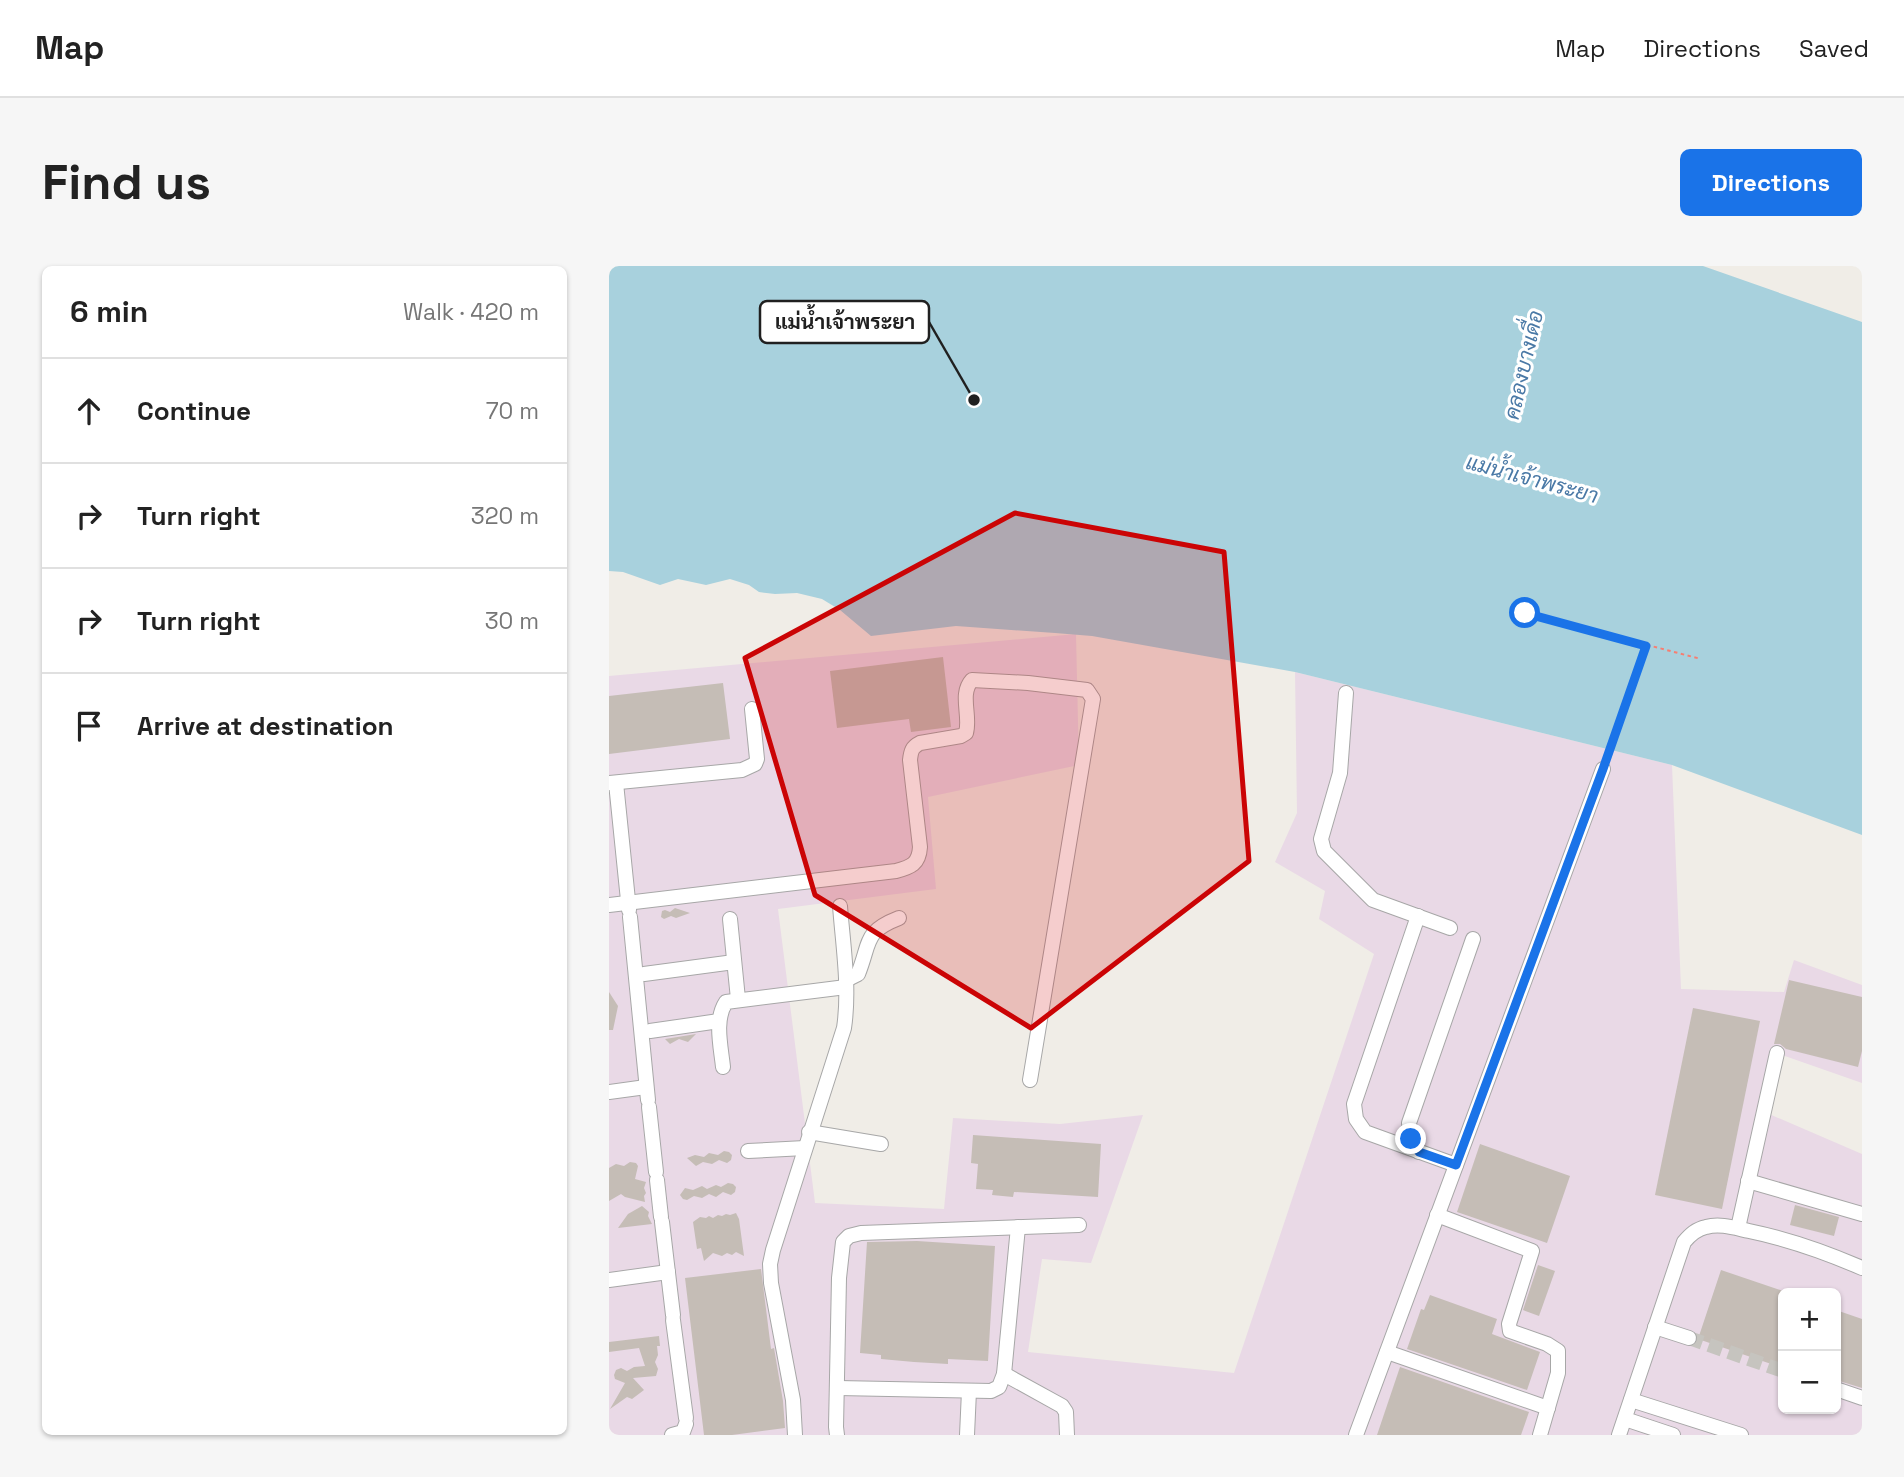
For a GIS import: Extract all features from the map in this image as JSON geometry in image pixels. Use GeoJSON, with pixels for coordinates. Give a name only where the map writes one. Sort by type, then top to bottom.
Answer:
{"type":"FeatureCollection","features":[{"type":"Feature","properties":{"kind":"lane"},"geometry":{"type":"LineString","coordinates":[[609,905],[629,910],[911,867],[919,856],[920,847],[911,751],[920,743],[967,733],[968,684],[972,680],[1087,690],[1093,699],[1030,1080]]}},
{"type":"Feature","properties":{"kind":"lane"},"geometry":{"type":"LineString","coordinates":[[1346,693],[1340,773],[1321,839],[1324,851],[1373,900],[1450,928]]}},
{"type":"Feature","properties":{"kind":"lane"},"geometry":{"type":"LineString","coordinates":[[672,1435],[683,1432],[686,1421],[648,1098],[639,975],[613,783],[751,767],[757,759],[752,709]]}},
{"type":"Feature","properties":{"kind":"lane"},"geometry":{"type":"LineString","coordinates":[[1356,1435],[1603,769]]}},
{"type":"Feature","properties":{"kind":"lane"},"geometry":{"type":"LineString","coordinates":[[795,1435],[793,1400],[771,1283],[770,1264],[809,1132],[844,1028],[846,983],[840,906]]}},
{"type":"Feature","properties":{"kind":"lane"},"geometry":{"type":"LineString","coordinates":[[1418,916],[1354,1104],[1356,1119],[1365,1132],[1456,1165]]}},
{"type":"Feature","properties":{"kind":"lane"},"geometry":{"type":"LineString","coordinates":[[723,1067],[719,1021],[726,1002],[846,983],[858,974],[872,935],[879,927],[899,918]]}},
{"type":"Feature","properties":{"kind":"lane"},"geometry":{"type":"LineString","coordinates":[[730,919],[738,999]]}},
{"type":"Feature","properties":{"kind":"lane"},"geometry":{"type":"LineString","coordinates":[[1419,1152],[1411,1139],[1409,1123],[1473,939]]}},
{"type":"Feature","properties":{"kind":"lane"},"geometry":{"type":"LineString","coordinates":[[639,975],[734,962]]}},
{"type":"Feature","properties":{"kind":"lane"},"geometry":{"type":"LineString","coordinates":[[644,1032],[719,1021]]}},
{"type":"Feature","properties":{"kind":"lane"},"geometry":{"type":"LineString","coordinates":[[1738,1228],[1777,1053]]}},
{"type":"Feature","properties":{"kind":"lane"},"geometry":{"type":"LineString","coordinates":[[609,1092],[648,1098]]}},
{"type":"Feature","properties":{"kind":"lane"},"geometry":{"type":"LineString","coordinates":[[809,1132],[881,1144]]}},
{"type":"Feature","properties":{"kind":"lane"},"geometry":{"type":"LineString","coordinates":[[748,1151],[805,1147]]}},
{"type":"Feature","properties":{"kind":"lane"},"geometry":{"type":"LineString","coordinates":[[1748,1181],[1862,1214]]}},
{"type":"Feature","properties":{"kind":"lane"},"geometry":{"type":"LineString","coordinates":[[1437,1215],[1532,1251],[1509,1324],[1510,1331],[1547,1344],[1558,1351],[1557,1373],[1540,1435]]}},
{"type":"Feature","properties":{"kind":"lane"},"geometry":{"type":"LineString","coordinates":[[837,1435],[839,1278],[843,1242],[849,1237],[861,1234],[1079,1225]]}},
{"type":"Feature","properties":{"kind":"lane"},"geometry":{"type":"LineString","coordinates":[[838,1388],[991,1391],[999,1387],[1004,1374],[1018,1227]]}},
{"type":"Feature","properties":{"kind":"lane"},"geometry":{"type":"LineString","coordinates":[[1619,1435],[1683,1242],[1692,1233],[1706,1227],[1738,1228],[1812,1248],[1862,1268]]}},
{"type":"Feature","properties":{"kind":"lane"},"geometry":{"type":"LineString","coordinates":[[609,1280],[668,1272]]}},
{"type":"Feature","properties":{"kind":"lane"},"geometry":{"type":"LineString","coordinates":[[1655,1327],[1689,1338]]}},
{"type":"Feature","properties":{"kind":"lane"},"geometry":{"type":"LineString","coordinates":[[1387,1352],[1548,1408]]}},
{"type":"Feature","properties":{"kind":"lane"},"geometry":{"type":"LineString","coordinates":[[1004,1374],[1062,1406],[1066,1412],[1067,1435]]}},
{"type":"Feature","properties":{"kind":"lane"},"geometry":{"type":"LineString","coordinates":[[967,1435],[969,1391]]}},
{"type":"Feature","properties":{"kind":"lane"},"geometry":{"type":"LineString","coordinates":[[1841,1391],[1862,1398]]}},
{"type":"Feature","properties":{"kind":"lane"},"geometry":{"type":"LineString","coordinates":[[1631,1400],[1741,1435]]}},
{"type":"Feature","properties":{"kind":"lane"},"geometry":{"type":"LineString","coordinates":[[1625,1419],[1673,1435]]}},
{"type":"Feature","properties":{"kind":"path"},"geometry":{"type":"LineString","coordinates":[[1525,613],[1701,659]]}},
{"type":"Feature","properties":{"kind":"path"},"geometry":{"type":"LineString","coordinates":[[1603,769],[1646,646]]}},
{"type":"Feature","properties":{"kind":"highlighted area"},"geometry":{"type":"Polygon","coordinates":[[[1015,513],[1224,552],[1249,861],[1031,1028],[815,895],[745,658],[1015,513]]]}},
{"type":"Feature","properties":{"kind":"shaded area"},"geometry":{"type":"Polygon","coordinates":[[[1076,634],[1079,765],[928,797],[936,889],[778,909],[815,1203],[944,1209],[953,1118],[1060,1124],[1143,1115],[1091,1263],[1042,1259],[1028,1352],[1234,1373],[1374,954],[1319,919],[1325,891],[1275,862],[1297,813],[1295,672],[1672,765],[1681,989],[1784,992],[1794,960],[1862,985],[1862,1083],[1782,1055],[1769,1114],[1862,1154],[1862,1435],[609,1435],[609,676],[1076,634]]]}},
{"type":"Feature","properties":{"kind":"water","name":"คลองบางเดื่อ"},"geometry":{"type":"Polygon","coordinates":[[[609,266],[1703,266],[1862,322],[1862,835],[1672,765],[1295,672],[1092,636],[956,626],[871,636],[822,599],[797,593],[759,592],[749,585],[730,579],[706,585],[678,579],[660,585],[623,572],[609,571],[609,266]]]}},
{"type":"Feature","properties":{"kind":"building"},"geometry":{"type":"Polygon","coordinates":[[[943,657],[951,727],[911,732],[909,719],[837,728],[830,671],[943,657]]]}},
{"type":"Feature","properties":{"kind":"building"},"geometry":{"type":"Polygon","coordinates":[[[723,683],[730,739],[609,754],[609,696],[723,683]]]}},
{"type":"Feature","properties":{"kind":"building"},"geometry":{"type":"Polygon","coordinates":[[[675,908],[690,913],[676,918],[661,917],[662,911],[670,912],[675,908]]]}},
{"type":"Feature","properties":{"kind":"building"},"geometry":{"type":"Polygon","coordinates":[[[1789,980],[1862,997],[1862,1051],[1858,1067],[1774,1044],[1789,980]]]}},
{"type":"Feature","properties":{"kind":"building"},"geometry":{"type":"Polygon","coordinates":[[[609,992],[618,1006],[613,1030],[609,1030],[609,992]]]}},
{"type":"Feature","properties":{"kind":"building"},"geometry":{"type":"Polygon","coordinates":[[[1693,1008],[1760,1021],[1722,1209],[1655,1195],[1693,1008]]]}},
{"type":"Feature","properties":{"kind":"building"},"geometry":{"type":"Polygon","coordinates":[[[696,1034],[688,1042],[679,1039],[670,1044],[665,1039],[696,1034]]]}},
{"type":"Feature","properties":{"kind":"building"},"geometry":{"type":"Polygon","coordinates":[[[973,1135],[1101,1144],[1098,1197],[1014,1192],[1013,1197],[992,1195],[993,1190],[976,1189],[978,1164],[971,1163],[973,1135]]]}},
{"type":"Feature","properties":{"kind":"building"},"geometry":{"type":"Polygon","coordinates":[[[1480,1144],[1570,1176],[1547,1243],[1457,1212],[1480,1144]]]}},
{"type":"Feature","properties":{"kind":"building"},"geometry":{"type":"Polygon","coordinates":[[[724,1151],[732,1155],[727,1163],[719,1160],[712,1164],[703,1162],[696,1166],[687,1158],[695,1155],[704,1157],[709,1153],[718,1155],[724,1151]]]}},
{"type":"Feature","properties":{"kind":"building"},"geometry":{"type":"Polygon","coordinates":[[[630,1162],[638,1166],[635,1179],[646,1182],[645,1202],[621,1194],[609,1201],[609,1168],[616,1164],[624,1166],[630,1162]]]}},
{"type":"Feature","properties":{"kind":"building"},"geometry":{"type":"Polygon","coordinates":[[[728,1183],[736,1187],[731,1195],[723,1192],[716,1197],[709,1194],[687,1200],[680,1195],[685,1188],[693,1190],[702,1186],[707,1189],[728,1183]]]}},
{"type":"Feature","properties":{"kind":"building"},"geometry":{"type":"Polygon","coordinates":[[[1795,1205],[1839,1217],[1834,1236],[1790,1225],[1795,1205]]]}},
{"type":"Feature","properties":{"kind":"building"},"geometry":{"type":"Polygon","coordinates":[[[642,1206],[649,1212],[652,1224],[618,1228],[628,1214],[642,1206]]]}},
{"type":"Feature","properties":{"kind":"building"},"geometry":{"type":"Polygon","coordinates":[[[736,1213],[744,1256],[736,1252],[722,1256],[713,1253],[704,1261],[701,1248],[697,1249],[693,1222],[700,1217],[713,1218],[736,1213]]]}},
{"type":"Feature","properties":{"kind":"building"},"geometry":{"type":"Polygon","coordinates":[[[917,1241],[995,1246],[988,1361],[948,1359],[948,1364],[914,1362],[881,1359],[881,1355],[860,1353],[867,1242],[917,1241]]]}},
{"type":"Feature","properties":{"kind":"building"},"geometry":{"type":"Polygon","coordinates":[[[1538,1265],[1555,1271],[1539,1316],[1523,1310],[1538,1265]]]}},
{"type":"Feature","properties":{"kind":"building"},"geometry":{"type":"Polygon","coordinates":[[[761,1269],[785,1428],[732,1435],[704,1435],[685,1278],[761,1269]]]}},
{"type":"Feature","properties":{"kind":"building"},"geometry":{"type":"Polygon","coordinates":[[[1721,1270],[1778,1289],[1778,1366],[1698,1339],[1721,1270]]]}},
{"type":"Feature","properties":{"kind":"building"},"geometry":{"type":"Polygon","coordinates":[[[1430,1295],[1497,1319],[1492,1334],[1540,1352],[1527,1390],[1407,1349],[1421,1309],[1424,1310],[1430,1295]]]}},
{"type":"Feature","properties":{"kind":"building"},"geometry":{"type":"Polygon","coordinates":[[[1841,1312],[1862,1319],[1862,1388],[1841,1382],[1841,1312]]]}},
{"type":"Feature","properties":{"kind":"building"},"geometry":{"type":"Polygon","coordinates":[[[659,1336],[656,1376],[633,1378],[644,1390],[632,1399],[627,1397],[610,1409],[625,1383],[615,1379],[616,1370],[621,1368],[627,1371],[645,1366],[639,1348],[609,1352],[609,1342],[659,1336]]]}},
{"type":"Feature","properties":{"kind":"building"},"geometry":{"type":"Polygon","coordinates":[[[1400,1367],[1529,1412],[1521,1435],[1377,1435],[1400,1367]]]}},
{"type":"Feature","properties":{"kind":"tunnel"},"geometry":{"type":"LineString","coordinates":[[1689,1338],[1778,1369]]}},
{"type":"Feature","properties":{"kind":"place","name":"แม่น้ำเจ้าพระยา"},"geometry":{"type":"Point","coordinates":[974,400]}},
{"type":"Feature","properties":{"kind":"route"},"geometry":{"type":"LineString","coordinates":[[1411,1139],[1419,1152],[1456,1165],[1646,646],[1525,613]]}}]}
